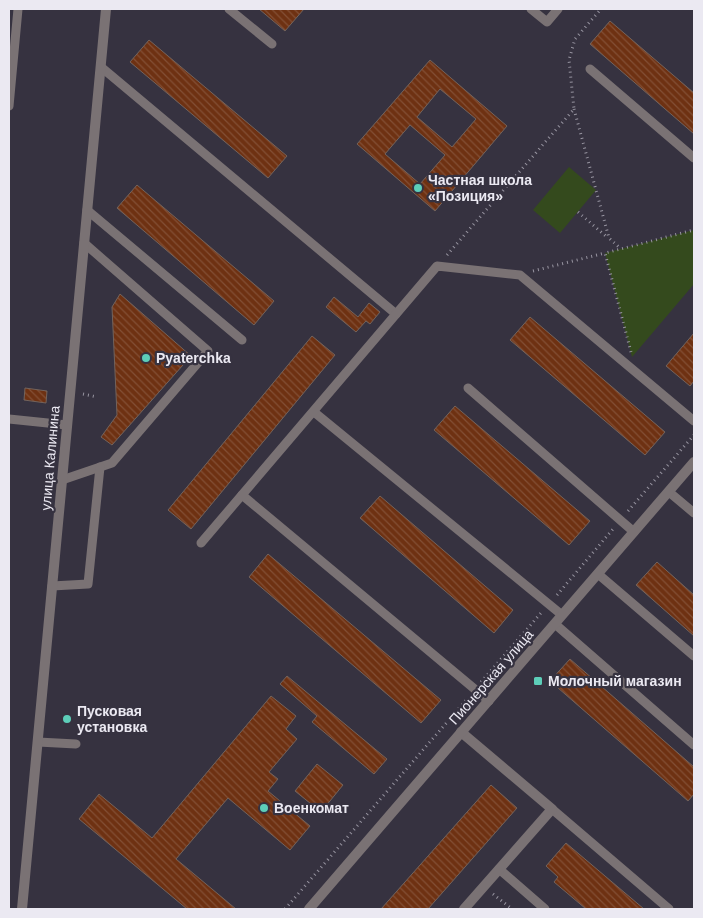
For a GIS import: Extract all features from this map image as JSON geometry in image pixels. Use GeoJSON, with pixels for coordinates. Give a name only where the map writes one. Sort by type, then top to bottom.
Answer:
{"type":"FeatureCollection","features":[{"type":"Feature","properties":{"kind":"street","name":"улица Калинина"},"geometry":{"type":"LineString","coordinates":[[22,909],[106,9]]}},
{"type":"Feature","properties":{"kind":"street","name":"Пионерская улица"},"geometry":{"type":"LineString","coordinates":[[309,909],[694,462]]}},
{"type":"Feature","properties":{"kind":"street"},"geometry":{"type":"LineString","coordinates":[[461,732],[552,809],[464,909]]}},
{"type":"Feature","properties":{"kind":"lane"},"geometry":{"type":"LineString","coordinates":[[9,106],[18,9]]}},
{"type":"Feature","properties":{"kind":"lane"},"geometry":{"type":"LineString","coordinates":[[229,9],[272,44]]}},
{"type":"Feature","properties":{"kind":"lane"},"geometry":{"type":"LineString","coordinates":[[532,9],[547,22],[558,9]]}},
{"type":"Feature","properties":{"kind":"lane"},"geometry":{"type":"LineString","coordinates":[[100,67],[396,314]]}},
{"type":"Feature","properties":{"kind":"lane"},"geometry":{"type":"LineString","coordinates":[[590,69],[694,158]]}},
{"type":"Feature","properties":{"kind":"lane"},"geometry":{"type":"LineString","coordinates":[[87,210],[242,340]]}},
{"type":"Feature","properties":{"kind":"lane"},"geometry":{"type":"LineString","coordinates":[[62,480],[112,463],[208,351],[84,243]]}},
{"type":"Feature","properties":{"kind":"lane"},"geometry":{"type":"LineString","coordinates":[[201,543],[437,266],[520,275],[694,421]]}},
{"type":"Feature","properties":{"kind":"lane"},"geometry":{"type":"LineString","coordinates":[[468,388],[634,532]]}},
{"type":"Feature","properties":{"kind":"lane"},"geometry":{"type":"LineString","coordinates":[[314,412],[562,615]]}},
{"type":"Feature","properties":{"kind":"lane"},"geometry":{"type":"LineString","coordinates":[[9,418],[67,425]]}},
{"type":"Feature","properties":{"kind":"lane"},"geometry":{"type":"LineString","coordinates":[[52,586],[88,584],[100,467]]}},
{"type":"Feature","properties":{"kind":"lane"},"geometry":{"type":"LineString","coordinates":[[669,492],[694,513]]}},
{"type":"Feature","properties":{"kind":"lane"},"geometry":{"type":"LineString","coordinates":[[242,495],[489,701]]}},
{"type":"Feature","properties":{"kind":"lane"},"geometry":{"type":"LineString","coordinates":[[598,574],[694,656]]}},
{"type":"Feature","properties":{"kind":"lane"},"geometry":{"type":"LineString","coordinates":[[555,624],[694,745]]}},
{"type":"Feature","properties":{"kind":"lane"},"geometry":{"type":"LineString","coordinates":[[38,742],[76,744]]}},
{"type":"Feature","properties":{"kind":"lane"},"geometry":{"type":"LineString","coordinates":[[552,809],[669,909]]}},
{"type":"Feature","properties":{"kind":"lane"},"geometry":{"type":"LineString","coordinates":[[499,869],[545,909]]}},
{"type":"Feature","properties":{"kind":"path"},"geometry":{"type":"LineString","coordinates":[[601,9],[575,39],[570,60],[574,109],[609,238]]}},
{"type":"Feature","properties":{"kind":"path"},"geometry":{"type":"LineString","coordinates":[[437,266],[574,109]]}},
{"type":"Feature","properties":{"kind":"path"},"geometry":{"type":"LineString","coordinates":[[578,212],[621,249]]}},
{"type":"Feature","properties":{"kind":"path"},"geometry":{"type":"LineString","coordinates":[[520,275],[694,230]]}},
{"type":"Feature","properties":{"kind":"path"},"geometry":{"type":"LineString","coordinates":[[605,253],[636,374]]}},
{"type":"Feature","properties":{"kind":"path"},"geometry":{"type":"LineString","coordinates":[[70,392],[97,397]]}},
{"type":"Feature","properties":{"kind":"path"},"geometry":{"type":"LineString","coordinates":[[285,909],[694,435]]}},
{"type":"Feature","properties":{"kind":"path"},"geometry":{"type":"LineString","coordinates":[[484,886],[512,909]]}},
{"type":"Feature","properties":{"kind":"green space"},"geometry":{"type":"Polygon","coordinates":[[[569,167],[596,190],[560,233],[533,210],[569,167]]]}},
{"type":"Feature","properties":{"kind":"green space"},"geometry":{"type":"Polygon","coordinates":[[[694,230],[694,284],[632,357],[605,253],[694,230]]]}},
{"type":"Feature","properties":{"kind":"building"},"geometry":{"type":"Polygon","coordinates":[[[259,9],[304,9],[285,31],[259,9]]]}},
{"type":"Feature","properties":{"kind":"building"},"geometry":{"type":"Polygon","coordinates":[[[610,21],[694,93],[694,134],[590,44],[610,21]]]}},
{"type":"Feature","properties":{"kind":"building"},"geometry":{"type":"Polygon","coordinates":[[[149,40],[287,156],[268,178],[130,62],[149,40]]]}},
{"type":"Feature","properties":{"kind":"building"},"geometry":{"type":"Polygon","coordinates":[[[430,60],[507,126],[435,211],[357,144],[430,60]],[[440,89],[417,117],[452,147],[476,119],[440,89]],[[410,125],[385,154],[420,184],[445,155],[410,125]]]}},
{"type":"Feature","properties":{"kind":"building"},"geometry":{"type":"Polygon","coordinates":[[[137,185],[274,301],[254,325],[117,208],[137,185]]]}},
{"type":"Feature","properties":{"kind":"building"},"geometry":{"type":"Polygon","coordinates":[[[120,294],[191,356],[112,445],[101,437],[117,415],[112,307],[120,294]]]}},
{"type":"Feature","properties":{"kind":"building"},"geometry":{"type":"Polygon","coordinates":[[[334,297],[358,317],[369,303],[380,312],[370,324],[366,321],[356,332],[326,307],[334,297]]]}},
{"type":"Feature","properties":{"kind":"building"},"geometry":{"type":"Polygon","coordinates":[[[530,317],[665,432],[645,455],[510,340],[530,317]]]}},
{"type":"Feature","properties":{"kind":"building"},"geometry":{"type":"Polygon","coordinates":[[[694,333],[694,381],[690,386],[666,366],[694,333]]]}},
{"type":"Feature","properties":{"kind":"building"},"geometry":{"type":"Polygon","coordinates":[[[312,336],[335,355],[191,529],[168,510],[312,336]]]}},
{"type":"Feature","properties":{"kind":"building"},"geometry":{"type":"Polygon","coordinates":[[[25,388],[47,391],[46,403],[24,400],[25,388]]]}},
{"type":"Feature","properties":{"kind":"building"},"geometry":{"type":"Polygon","coordinates":[[[455,406],[590,521],[569,545],[434,430],[455,406]]]}},
{"type":"Feature","properties":{"kind":"building"},"geometry":{"type":"Polygon","coordinates":[[[380,496],[513,610],[494,633],[360,518],[380,496]]]}},
{"type":"Feature","properties":{"kind":"building"},"geometry":{"type":"Polygon","coordinates":[[[268,554],[441,700],[421,723],[249,577],[268,554]]]}},
{"type":"Feature","properties":{"kind":"building"},"geometry":{"type":"Polygon","coordinates":[[[657,562],[694,595],[694,636],[636,585],[657,562]]]}},
{"type":"Feature","properties":{"kind":"building"},"geometry":{"type":"Polygon","coordinates":[[[570,659],[694,767],[694,794],[688,801],[550,681],[570,659]]]}},
{"type":"Feature","properties":{"kind":"building"},"geometry":{"type":"Polygon","coordinates":[[[287,676],[387,759],[374,774],[312,722],[317,716],[280,684],[287,676]]]}},
{"type":"Feature","properties":{"kind":"building","name":"Военкомат"},"geometry":{"type":"Polygon","coordinates":[[[271,696],[296,716],[286,729],[297,739],[269,772],[278,779],[268,791],[310,826],[290,850],[228,798],[176,859],[236,909],[187,909],[79,819],[99,794],[152,838],[271,696]]]}},
{"type":"Feature","properties":{"kind":"building"},"geometry":{"type":"Polygon","coordinates":[[[317,764],[343,785],[321,812],[295,791],[317,764]]]}},
{"type":"Feature","properties":{"kind":"building"},"geometry":{"type":"Polygon","coordinates":[[[491,785],[517,808],[428,909],[381,909],[491,785]]]}},
{"type":"Feature","properties":{"kind":"building"},"geometry":{"type":"Polygon","coordinates":[[[566,843],[644,909],[586,909],[554,882],[558,877],[546,866],[566,843]]]}},
{"type":"Feature","properties":{"kind":"place","name":"Частная школа «Позиция»"},"geometry":{"type":"Point","coordinates":[418,188]}},
{"type":"Feature","properties":{"kind":"place","name":"Pyaterchka"},"geometry":{"type":"Point","coordinates":[146,358]}},
{"type":"Feature","properties":{"kind":"place","name":"Молочный магазин"},"geometry":{"type":"Point","coordinates":[538,681]}},
{"type":"Feature","properties":{"kind":"place","name":"Пусковая установка"},"geometry":{"type":"Point","coordinates":[67,719]}},
{"type":"Feature","properties":{"kind":"place","name":"Военкомат"},"geometry":{"type":"Point","coordinates":[264,808]}}]}
